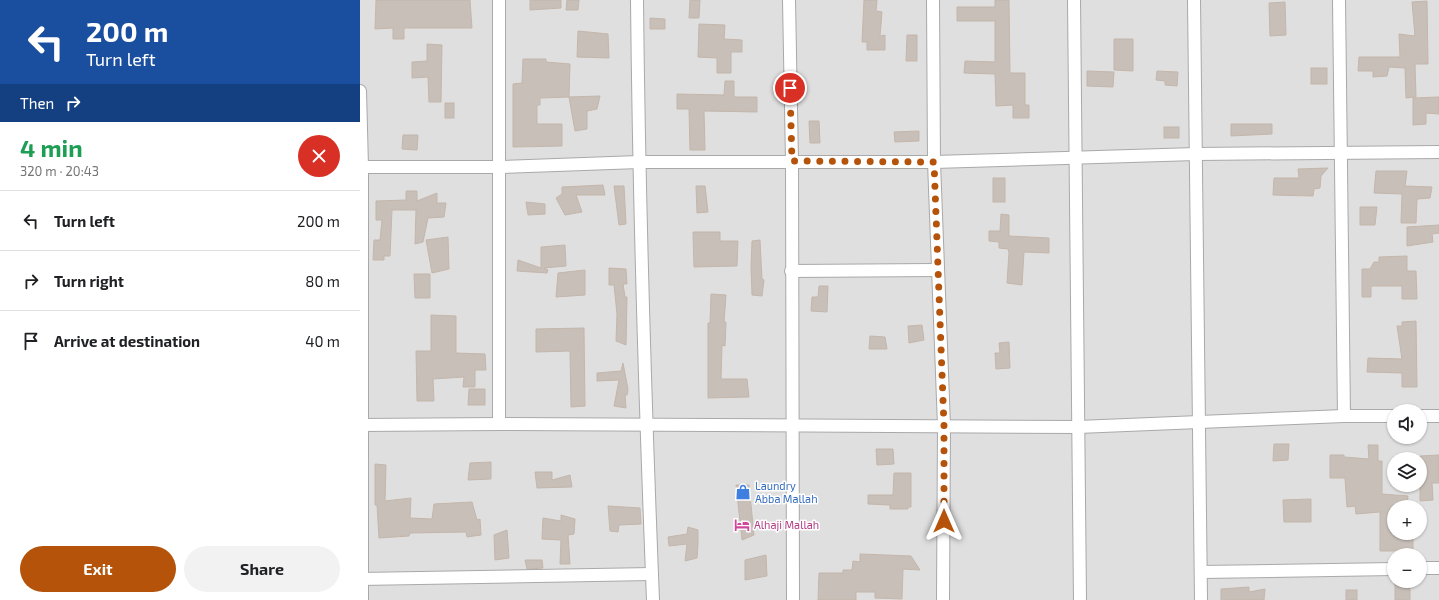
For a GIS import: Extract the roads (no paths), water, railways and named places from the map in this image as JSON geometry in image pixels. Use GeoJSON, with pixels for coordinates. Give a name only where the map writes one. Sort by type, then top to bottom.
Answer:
{"type":"FeatureCollection","features":[{"type":"Feature","properties":{"kind":"street"},"geometry":{"type":"LineString","coordinates":[[499,0],[499,424]]}},
{"type":"Feature","properties":{"kind":"street"},"geometry":{"type":"LineString","coordinates":[[637,0],[639,162],[646,424],[653,600]]}},
{"type":"Feature","properties":{"kind":"street"},"geometry":{"type":"LineString","coordinates":[[789,0],[792,161],[791,272],[793,600]]}},
{"type":"Feature","properties":{"kind":"street"},"geometry":{"type":"LineString","coordinates":[[933,0],[934,162],[944,426],[943,600]]}},
{"type":"Feature","properties":{"kind":"street"},"geometry":{"type":"LineString","coordinates":[[1074,0],[1080,600]]}},
{"type":"Feature","properties":{"kind":"street"},"geometry":{"type":"LineString","coordinates":[[1194,0],[1201,600]]}},
{"type":"Feature","properties":{"kind":"street"},"geometry":{"type":"LineString","coordinates":[[1339,0],[1344,416]]}},
{"type":"Feature","properties":{"kind":"street"},"geometry":{"type":"LineString","coordinates":[[360,91],[360,578],[362,600]]}},
{"type":"Feature","properties":{"kind":"street"},"geometry":{"type":"LineString","coordinates":[[361,167],[500,167],[639,162],[934,162],[1196,154],[1439,152]]}},
{"type":"Feature","properties":{"kind":"street"},"geometry":{"type":"LineString","coordinates":[[791,272],[937,270]]}},
{"type":"Feature","properties":{"kind":"street"},"geometry":{"type":"LineString","coordinates":[[361,425],[646,424],[1078,427],[1344,416],[1387,416]]}},
{"type":"Feature","properties":{"kind":"street"},"geometry":{"type":"LineString","coordinates":[[1427,416],[1439,416]]}},
{"type":"Feature","properties":{"kind":"street"},"geometry":{"type":"LineString","coordinates":[[1427,568],[1439,568]]}},
{"type":"Feature","properties":{"kind":"street"},"geometry":{"type":"LineString","coordinates":[[1201,572],[1387,569]]}},
{"type":"Feature","properties":{"kind":"street"},"geometry":{"type":"LineString","coordinates":[[360,578],[652,574]]}},
{"type":"Feature","properties":{"kind":"place","name":"Laundry Abba Mallah"},"geometry":{"type":"Point","coordinates":[743,492]}},
{"type":"Feature","properties":{"kind":"place","name":"Alhaji Mallah"},"geometry":{"type":"Point","coordinates":[742,525]}}]}
